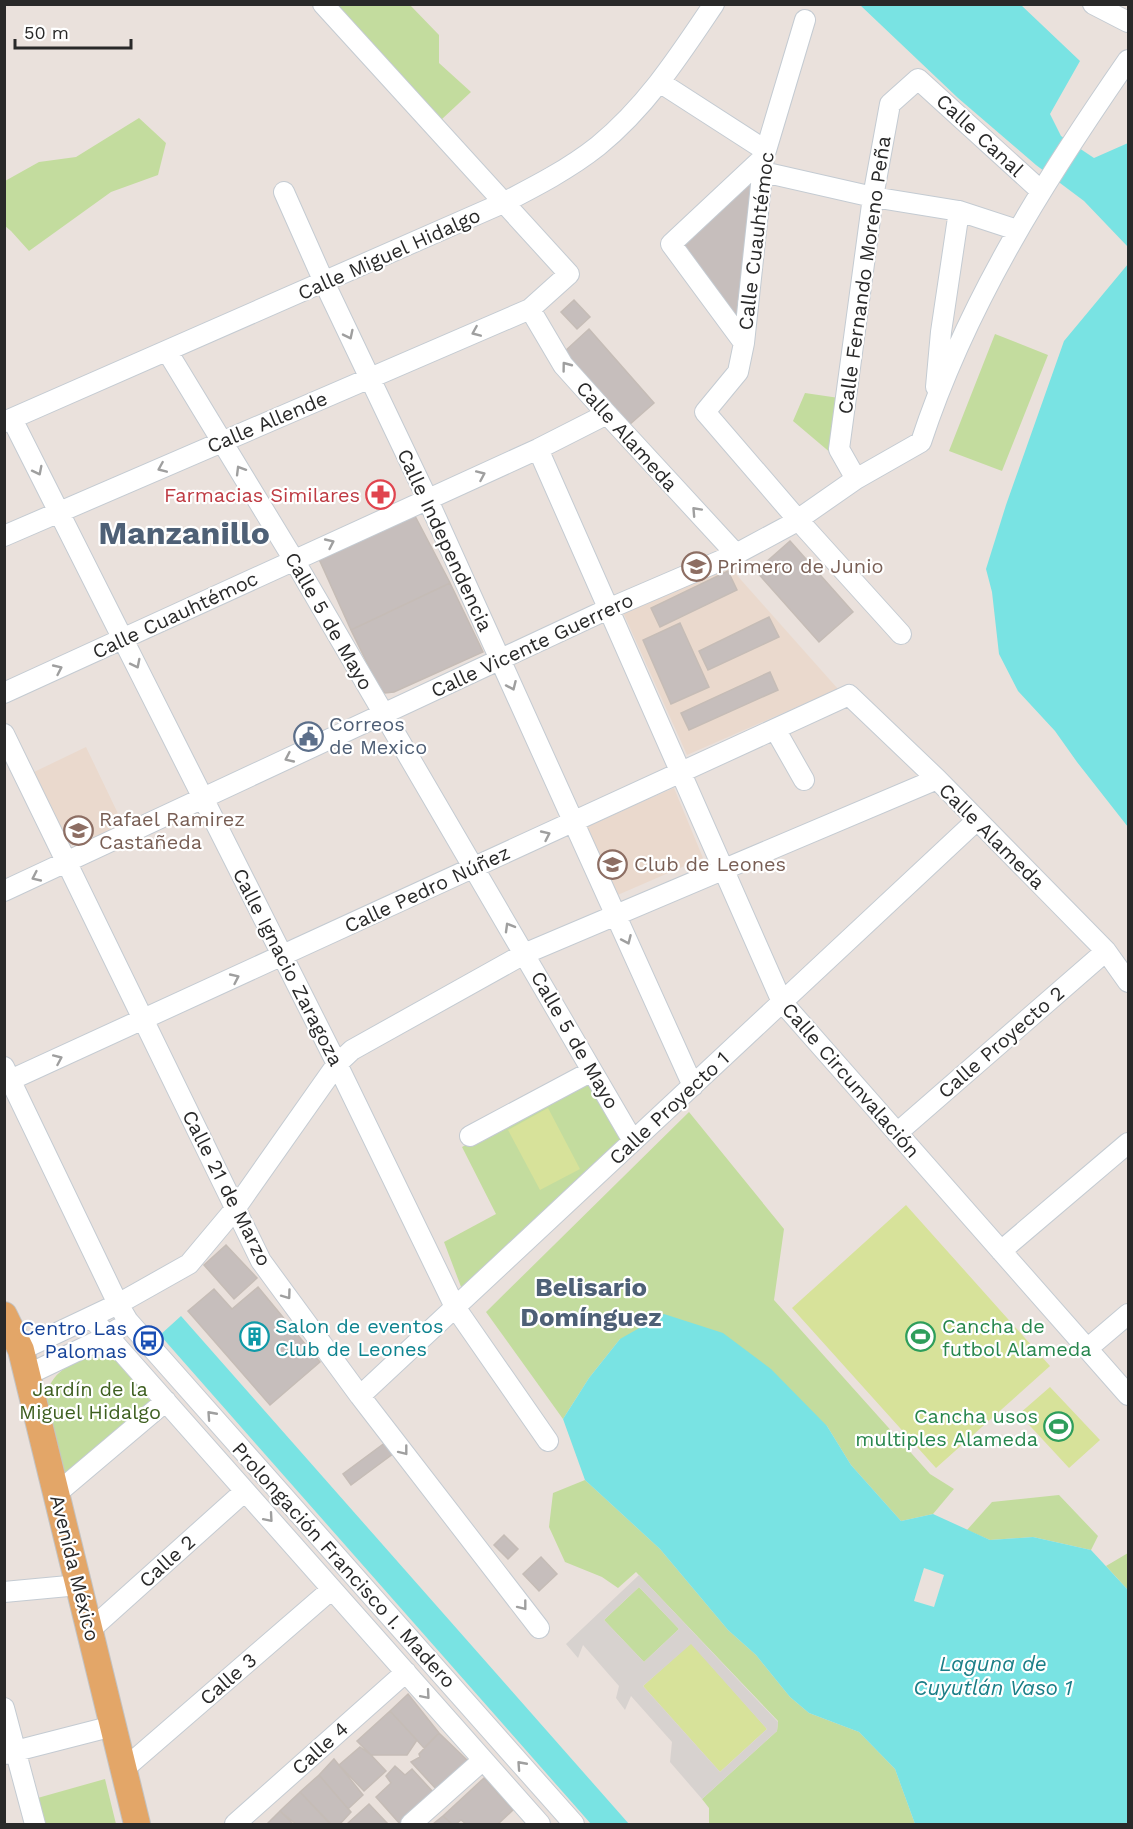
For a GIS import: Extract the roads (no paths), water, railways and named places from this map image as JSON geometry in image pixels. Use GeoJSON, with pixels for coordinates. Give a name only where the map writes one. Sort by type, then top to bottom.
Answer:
{"type":"FeatureCollection","features":[{"type":"Feature","properties":{"kind":"main road","name":"Avenida México"},"geometry":{"type":"LineString","coordinates":[[4,1315],[11,1353],[74,1586],[107,1727],[124,1768],[137,1824]]}},
{"type":"Feature","properties":{"kind":"main road","name":"Avenida México"},"geometry":{"type":"LineString","coordinates":[[11,1353],[27,1375],[56,1494],[74,1586],[90,1630],[123,1824]]}},
{"type":"Feature","properties":{"kind":"street"},"geometry":{"type":"LineString","coordinates":[[323,4],[503,203]]}},
{"type":"Feature","properties":{"kind":"street","name":"Calle Miguel Hidalgo"},"geometry":{"type":"LineString","coordinates":[[8,421],[503,203],[554,176],[598,146],[641,105],[661,83],[714,4]]}},
{"type":"Feature","properties":{"kind":"street"},"geometry":{"type":"LineString","coordinates":[[1093,4],[1128,22]]}},
{"type":"Feature","properties":{"kind":"street","name":"Calle Cuauhtémoc"},"geometry":{"type":"LineString","coordinates":[[798,520],[705,412],[738,372],[739,335],[764,160],[805,20]]}},
{"type":"Feature","properties":{"kind":"street"},"geometry":{"type":"LineString","coordinates":[[935,399],[996,268],[1017,230],[1074,139],[1128,60]]}},
{"type":"Feature","properties":{"kind":"street","name":"Calle Canal"},"geometry":{"type":"LineString","coordinates":[[918,79],[1044,188]]}},
{"type":"Feature","properties":{"kind":"street","name":"Calle Fernando Moreno Peña"},"geometry":{"type":"LineString","coordinates":[[856,479],[839,449],[873,197],[890,104],[918,79]]}},
{"type":"Feature","properties":{"kind":"street"},"geometry":{"type":"LineString","coordinates":[[661,83],[764,160],[873,197],[959,211],[1017,230]]}},
{"type":"Feature","properties":{"kind":"street"},"geometry":{"type":"LineString","coordinates":[[739,335],[671,243],[764,160]]}},
{"type":"Feature","properties":{"kind":"street","name":"Calle Independencia"},"geometry":{"type":"LineString","coordinates":[[284,192],[324,282],[427,498],[693,1086]]}},
{"type":"Feature","properties":{"kind":"street","name":"Calle Allende"},"geometry":{"type":"LineString","coordinates":[[4,536],[530,309],[569,274],[503,203]]}},
{"type":"Feature","properties":{"kind":"street"},"geometry":{"type":"LineString","coordinates":[[935,399],[940,332],[959,211]]}},
{"type":"Feature","properties":{"kind":"street","name":"Calle Alameda"},"geometry":{"type":"LineString","coordinates":[[530,309],[563,365],[736,554]]}},
{"type":"Feature","properties":{"kind":"street","name":"Calle 5 de Mayo"},"geometry":{"type":"LineString","coordinates":[[167,351],[294,560],[633,1141]]}},
{"type":"Feature","properties":{"kind":"street","name":"Calle Vicente Guerrero"},"geometry":{"type":"LineString","coordinates":[[4,891],[608,609],[736,554],[798,520],[856,479],[921,442],[935,399]]}},
{"type":"Feature","properties":{"kind":"street","name":"Calle Cuauhtémoc"},"geometry":{"type":"LineString","coordinates":[[4,693],[538,449],[607,414]]}},
{"type":"Feature","properties":{"kind":"street","name":"Calle Ignacio Zaragoza"},"geometry":{"type":"LineString","coordinates":[[8,421],[59,512],[337,1064],[455,1307],[548,1441]]}},
{"type":"Feature","properties":{"kind":"street","name":"Calle Circunvalación"},"geometry":{"type":"LineString","coordinates":[[538,449],[782,1002],[1128,1395]]}},
{"type":"Feature","properties":{"kind":"street"},"geometry":{"type":"LineString","coordinates":[[798,520],[901,634]]}},
{"type":"Feature","properties":{"kind":"street","name":"Calle Alameda"},"geometry":{"type":"LineString","coordinates":[[849,695],[937,779],[1106,951],[1128,982]]}},
{"type":"Feature","properties":{"kind":"street","name":"Calle Pedro Núñez"},"geometry":{"type":"LineString","coordinates":[[7,1077],[143,1020],[849,695]]}},
{"type":"Feature","properties":{"kind":"street"},"geometry":{"type":"LineString","coordinates":[[776,729],[804,780]]}},
{"type":"Feature","properties":{"kind":"street","name":"Calle 21 de Marzo"},"geometry":{"type":"LineString","coordinates":[[4,734],[261,1261],[360,1396],[539,1628]]}},
{"type":"Feature","properties":{"kind":"street"},"geometry":{"type":"LineString","coordinates":[[11,1353],[118,1304],[189,1264],[235,1209],[337,1064],[352,1050],[524,954],[937,779]]}},
{"type":"Feature","properties":{"kind":"street","name":"Calle Proyecto 1"},"geometry":{"type":"LineString","coordinates":[[360,1396],[977,820]]}},
{"type":"Feature","properties":{"kind":"street","name":"Calle Proyecto 2"},"geometry":{"type":"LineString","coordinates":[[897,1133],[1106,951]]}},
{"type":"Feature","properties":{"kind":"street"},"geometry":{"type":"LineString","coordinates":[[470,1136],[592,1071]]}},
{"type":"Feature","properties":{"kind":"street","name":"Prolongación Francisco I. Madero"},"geometry":{"type":"LineString","coordinates":[[7,1077],[128,1321],[574,1824]]}},
{"type":"Feature","properties":{"kind":"street"},"geometry":{"type":"LineString","coordinates":[[1001,1251],[1128,1143]]}},
{"type":"Feature","properties":{"kind":"street"},"geometry":{"type":"LineString","coordinates":[[27,1375],[108,1336],[128,1321],[156,1284]]}},
{"type":"Feature","properties":{"kind":"street"},"geometry":{"type":"LineString","coordinates":[[1088,1348],[1128,1314]]}},
{"type":"Feature","properties":{"kind":"street","name":"Prolongación Francisco I. Madero"},"geometry":{"type":"LineString","coordinates":[[91,1317],[540,1824]]}},
{"type":"Feature","properties":{"kind":"street"},"geometry":{"type":"LineString","coordinates":[[56,1494],[166,1401]]}},
{"type":"Feature","properties":{"kind":"street","name":"Calle 2"},"geometry":{"type":"LineString","coordinates":[[90,1630],[245,1491]]}},
{"type":"Feature","properties":{"kind":"street"},"geometry":{"type":"LineString","coordinates":[[4,1592],[74,1586]]}},
{"type":"Feature","properties":{"kind":"street","name":"Calle 3"},"geometry":{"type":"LineString","coordinates":[[124,1768],[332,1589]]}},
{"type":"Feature","properties":{"kind":"street"},"geometry":{"type":"LineString","coordinates":[[376,1639],[398,1625]]}},
{"type":"Feature","properties":{"kind":"street","name":"Calle 4"},"geometry":{"type":"LineString","coordinates":[[235,1824],[406,1672]]}},
{"type":"Feature","properties":{"kind":"street"},"geometry":{"type":"LineString","coordinates":[[4,1708],[10,1752],[35,1824]]}},
{"type":"Feature","properties":{"kind":"street"},"geometry":{"type":"LineString","coordinates":[[10,1752],[107,1727]]}},
{"type":"Feature","properties":{"kind":"street"},"geometry":{"type":"LineString","coordinates":[[411,1824],[483,1760]]}},
{"type":"Feature","properties":{"kind":"street"},"geometry":{"type":"LineString","coordinates":[[522,1804],[542,1788]]}},
{"type":"Feature","properties":{"kind":"water"},"geometry":{"type":"Polygon","coordinates":[[[860,5],[1021,5],[1080,61],[1050,114],[1061,136],[1094,158],[1128,143],[1128,247],[1084,201],[1036,165],[958,98],[860,5]]]}},
{"type":"Feature","properties":{"kind":"water"},"geometry":{"type":"Polygon","coordinates":[[[1128,264],[1128,827],[1055,731],[1018,691],[999,654],[992,592],[986,569],[1064,341],[1128,264]]]}},
{"type":"Feature","properties":{"kind":"water","name":"Laguna de Cuyutlán Vaso 1"},"geometry":{"type":"Polygon","coordinates":[[[664,1314],[723,1333],[771,1369],[827,1426],[851,1465],[901,1521],[933,1514],[990,1540],[1033,1537],[1091,1550],[1128,1590],[1128,1824],[915,1824],[895,1769],[859,1732],[809,1713],[790,1697],[756,1655],[728,1630],[660,1549],[585,1480],[563,1419],[589,1378],[620,1339],[664,1314]]]}},
{"type":"Feature","properties":{"kind":"water"},"geometry":{"type":"Polygon","coordinates":[[[181,1316],[629,1824],[591,1824],[160,1335],[181,1316]]]}},
{"type":"Feature","properties":{"kind":"place","name":"Farmacias Similares"},"geometry":{"type":"Point","coordinates":[381,495]}},
{"type":"Feature","properties":{"kind":"place","name":"Primero de Junio"},"geometry":{"type":"Point","coordinates":[696,566]}},
{"type":"Feature","properties":{"kind":"place","name":"Correos de Mexico"},"geometry":{"type":"Point","coordinates":[308,736]}},
{"type":"Feature","properties":{"kind":"place","name":"Rafael Ramirez Castañeda"},"geometry":{"type":"Point","coordinates":[78,830]}},
{"type":"Feature","properties":{"kind":"place","name":"Club de Leones"},"geometry":{"type":"Point","coordinates":[613,864]}},
{"type":"Feature","properties":{"kind":"place","name":"Salon de eventos Club de Leones"},"geometry":{"type":"Point","coordinates":[254,1337]}},
{"type":"Feature","properties":{"kind":"place","name":"Cancha de futbol Alameda"},"geometry":{"type":"Point","coordinates":[921,1337]}},
{"type":"Feature","properties":{"kind":"place","name":"Centro Las Palomas"},"geometry":{"type":"Point","coordinates":[148,1340]}},
{"type":"Feature","properties":{"kind":"place","name":"Cancha usos multiples Alameda"},"geometry":{"type":"Point","coordinates":[1059,1427]}},
{"type":"Feature","properties":{"kind":"district","name":"Manzanillo"},"geometry":{"type":"Point","coordinates":[184,533]}},
{"type":"Feature","properties":{"kind":"district","name":"Belisario Domínguez"},"geometry":{"type":"Point","coordinates":[591,1302]}},
{"type":"Feature","properties":{"kind":"park label","name":"Jardín de la Miguel Hidalgo"},"geometry":{"type":"Point","coordinates":[90,1400]}}]}
